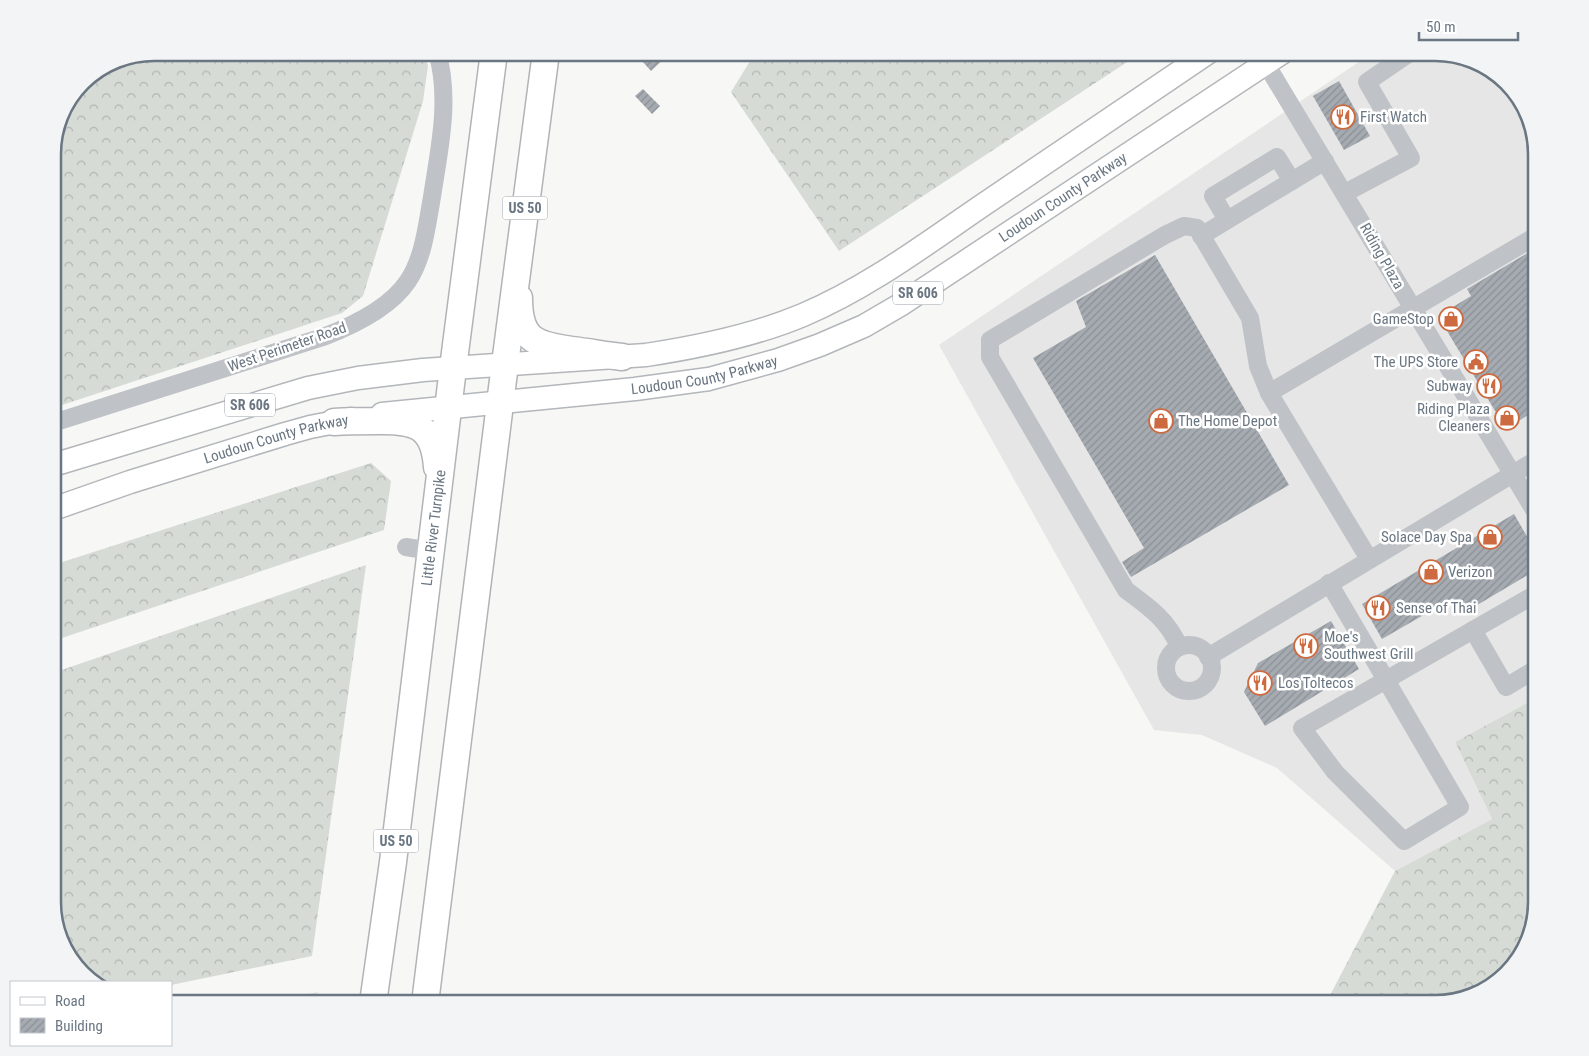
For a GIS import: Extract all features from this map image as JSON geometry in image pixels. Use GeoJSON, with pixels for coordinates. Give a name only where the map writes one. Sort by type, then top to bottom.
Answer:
{"type":"FeatureCollection","features":[{"type":"Feature","properties":{"kind":"highway","name":"Little River Turnpike"},"geometry":{"type":"LineString","coordinates":[[374,995],[393,862],[418,549],[438,497],[493,61]]}},
{"type":"Feature","properties":{"kind":"highway","name":"US 50"},"geometry":{"type":"LineString","coordinates":[[426,995],[545,61]]}},
{"type":"Feature","properties":{"kind":"highway"},"geometry":{"type":"LineString","coordinates":[[519,253],[520,315],[522,323],[532,338],[540,344],[552,347],[622,357]]}},
{"type":"Feature","properties":{"kind":"highway"},"geometry":{"type":"LineString","coordinates":[[334,422],[398,420],[419,426],[427,433],[435,451],[438,497]]}},
{"type":"Feature","properties":{"kind":"main road","name":"Loudoun County Parkway"},"geometry":{"type":"LineString","coordinates":[[61,463],[332,382],[393,372],[622,357],[676,351],[735,338],[802,315],[846,295],[901,261],[1195,61]]}},
{"type":"Feature","properties":{"kind":"main road","name":"Loudoun County Parkway"},"geometry":{"type":"LineString","coordinates":[[61,506],[130,482],[310,426],[389,413],[678,384],[741,371],[820,345],[864,326],[900,305],[1270,61]]}},
{"type":"Feature","properties":{"kind":"lane","name":"West Perimeter Road"},"geometry":{"type":"LineString","coordinates":[[61,420],[348,328],[391,299],[408,281],[424,239],[438,159],[444,101],[439,61]]}},
{"type":"Feature","properties":{"kind":"lane","name":"Riding Plaza"},"geometry":{"type":"LineString","coordinates":[[1276,61],[1325,161],[1528,499]]}},
{"type":"Feature","properties":{"kind":"lane"},"geometry":{"type":"LineString","coordinates":[[1345,193],[1411,158],[1367,82],[1398,61]]}},
{"type":"Feature","properties":{"kind":"lane"},"geometry":{"type":"LineString","coordinates":[[1227,220],[1213,196],[1277,156],[1292,181]]}},
{"type":"Feature","properties":{"kind":"lane"},"geometry":{"type":"LineString","coordinates":[[1201,236],[1325,161]]}},
{"type":"Feature","properties":{"kind":"lane"},"geometry":{"type":"LineString","coordinates":[[1179,647],[1173,633],[1150,608],[1126,590],[990,357],[990,340],[1165,235],[1184,226],[1196,228],[1250,318],[1258,366],[1269,393],[1369,559]]}},
{"type":"Feature","properties":{"kind":"lane"},"geometry":{"type":"LineString","coordinates":[[1269,393],[1528,241]]}},
{"type":"Feature","properties":{"kind":"lane"},"geometry":{"type":"LineString","coordinates":[[1208,657],[1528,465]]}},
{"type":"Feature","properties":{"kind":"lane"},"geometry":{"type":"LineString","coordinates":[[1329,583],[1386,680],[1460,807],[1404,840],[1335,772],[1302,728],[1386,680],[1528,599]]}},
{"type":"Feature","properties":{"kind":"lane"},"geometry":{"type":"LineString","coordinates":[[1473,630],[1506,687],[1528,674]]}},
{"type":"Feature","properties":{"kind":"lane"},"geometry":{"type":"LineString","coordinates":[[1192,646],[1204,651],[1208,657],[1212,670],[1206,683],[1201,688],[1194,691],[1180,690],[1169,680],[1166,673],[1166,665],[1172,652],[1179,647],[1192,646]]}},
{"type":"Feature","properties":{"kind":"shaded area"},"geometry":{"type":"Polygon","coordinates":[[[1360,61],[1434,61],[1459,64],[1476,71],[1496,84],[1505,93],[1521,119],[1525,130],[1528,155],[1528,702],[1455,742],[1492,819],[1395,871],[1277,768],[1202,735],[1154,730],[939,345],[1360,61]]]}},
{"type":"Feature","properties":{"kind":"shaded area"},"geometry":{"type":"Polygon","coordinates":[[[318,992],[317,995],[301,995],[318,992]]]}},
{"type":"Feature","properties":{"kind":"green space"},"geometry":{"type":"Polygon","coordinates":[[[148,61],[426,61],[428,66],[423,101],[363,296],[342,313],[61,405],[61,148],[68,119],[84,93],[103,77],[119,68],[148,61]]]}},
{"type":"Feature","properties":{"kind":"green space"},"geometry":{"type":"Polygon","coordinates":[[[750,61],[1129,61],[839,251],[731,92],[750,61]]]}},
{"type":"Feature","properties":{"kind":"green space"},"geometry":{"type":"Polygon","coordinates":[[[371,463],[391,481],[384,530],[61,638],[61,562],[371,463]]]}},
{"type":"Feature","properties":{"kind":"green space"},"geometry":{"type":"Polygon","coordinates":[[[366,565],[312,956],[172,985],[172,981],[106,981],[84,963],[68,937],[61,908],[61,670],[366,565]]]}},
{"type":"Feature","properties":{"kind":"green space"},"geometry":{"type":"Polygon","coordinates":[[[1528,702],[1528,901],[1525,926],[1521,937],[1505,963],[1496,972],[1476,985],[1464,990],[1441,995],[1330,995],[1395,871],[1492,819],[1455,742],[1528,702]]]}},
{"type":"Feature","properties":{"kind":"building"},"geometry":{"type":"Polygon","coordinates":[[[642,61],[662,61],[651,71],[642,61]]]}},
{"type":"Feature","properties":{"kind":"building"},"geometry":{"type":"Polygon","coordinates":[[[1339,81],[1370,136],[1344,150],[1313,96],[1339,81]]]}},
{"type":"Feature","properties":{"kind":"building"},"geometry":{"type":"Polygon","coordinates":[[[643,89],[660,106],[652,114],[635,96],[643,89]]]}},
{"type":"Feature","properties":{"kind":"building"},"geometry":{"type":"Polygon","coordinates":[[[1528,253],[1528,415],[1506,429],[1438,316],[1471,296],[1467,289],[1528,253]]]}},
{"type":"Feature","properties":{"kind":"building","name":"The Home Depot"},"geometry":{"type":"Polygon","coordinates":[[[1155,255],[1289,485],[1131,577],[1122,562],[1144,548],[1033,358],[1086,327],[1076,301],[1155,255]]]}},
{"type":"Feature","properties":{"kind":"building"},"geometry":{"type":"Polygon","coordinates":[[[1514,514],[1528,538],[1528,575],[1462,614],[1453,598],[1382,639],[1362,604],[1514,514]]]}},
{"type":"Feature","properties":{"kind":"building"},"geometry":{"type":"Polygon","coordinates":[[[1331,621],[1359,669],[1265,726],[1244,692],[1258,663],[1331,621]]]}},
{"type":"Feature","properties":{"kind":"place","name":"First Watch"},"geometry":{"type":"Point","coordinates":[1343,117]}},
{"type":"Feature","properties":{"kind":"place","name":"GameStop"},"geometry":{"type":"Point","coordinates":[1451,319]}},
{"type":"Feature","properties":{"kind":"place","name":"The UPS Store"},"geometry":{"type":"Point","coordinates":[1476,362]}},
{"type":"Feature","properties":{"kind":"place","name":"Subway"},"geometry":{"type":"Point","coordinates":[1489,386]}},
{"type":"Feature","properties":{"kind":"place","name":"Riding Plaza Cleaners"},"geometry":{"type":"Point","coordinates":[1507,418]}},
{"type":"Feature","properties":{"kind":"place","name":"The Home Depot"},"geometry":{"type":"Point","coordinates":[1161,421]}},
{"type":"Feature","properties":{"kind":"place","name":"Solace Day Spa"},"geometry":{"type":"Point","coordinates":[1490,537]}},
{"type":"Feature","properties":{"kind":"place","name":"Verizon"},"geometry":{"type":"Point","coordinates":[1431,572]}},
{"type":"Feature","properties":{"kind":"place","name":"Sense of Thai"},"geometry":{"type":"Point","coordinates":[1378,608]}},
{"type":"Feature","properties":{"kind":"place","name":"Moe's Southwest Grill"},"geometry":{"type":"Point","coordinates":[1306,646]}},
{"type":"Feature","properties":{"kind":"place","name":"Los Toltecos"},"geometry":{"type":"Point","coordinates":[1260,683]}}]}
